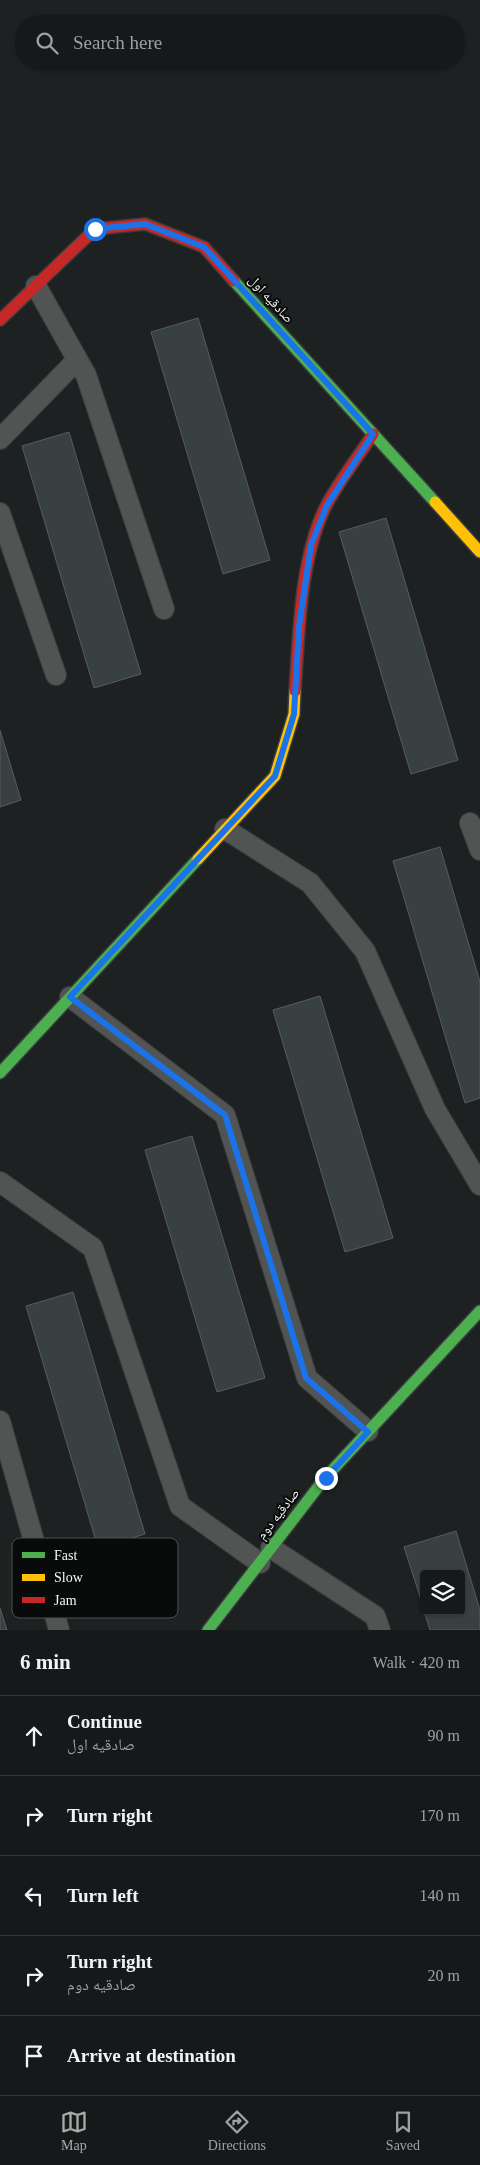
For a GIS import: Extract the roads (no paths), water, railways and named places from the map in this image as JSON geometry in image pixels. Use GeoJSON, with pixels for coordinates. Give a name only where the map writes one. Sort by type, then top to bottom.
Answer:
{"type":"FeatureCollection","features":[{"type":"Feature","properties":{"kind":"street","name":"صادقیه اول"},"geometry":{"type":"LineString","coordinates":[[0,320],[95,229],[145,224],[204,247],[480,552]]}},
{"type":"Feature","properties":{"kind":"street"},"geometry":{"type":"LineString","coordinates":[[36,286],[86,375],[164,609]]}},
{"type":"Feature","properties":{"kind":"street"},"geometry":{"type":"LineString","coordinates":[[0,439],[77,360]]}},
{"type":"Feature","properties":{"kind":"street"},"geometry":{"type":"LineString","coordinates":[[0,1072],[275,776],[294,714],[299,626],[311,545],[327,505],[373,434]]}},
{"type":"Feature","properties":{"kind":"street"},"geometry":{"type":"LineString","coordinates":[[0,513],[56,675]]}},
{"type":"Feature","properties":{"kind":"street"},"geometry":{"type":"LineString","coordinates":[[470,823],[480,850]]}},
{"type":"Feature","properties":{"kind":"street"},"geometry":{"type":"LineString","coordinates":[[225,830],[310,884],[365,951],[435,1109],[480,1185]]}},
{"type":"Feature","properties":{"kind":"street"},"geometry":{"type":"LineString","coordinates":[[70,997],[225,1115],[306,1378],[368,1432]]}},
{"type":"Feature","properties":{"kind":"street"},"geometry":{"type":"LineString","coordinates":[[0,1182],[93,1248],[180,1506],[375,1616],[380,1630]]}},
{"type":"Feature","properties":{"kind":"street","name":"صادقیه دوم"},"geometry":{"type":"LineString","coordinates":[[208,1630],[326,1478],[480,1311]]}},
{"type":"Feature","properties":{"kind":"street"},"geometry":{"type":"LineString","coordinates":[[0,1421],[33,1538]]}}]}
